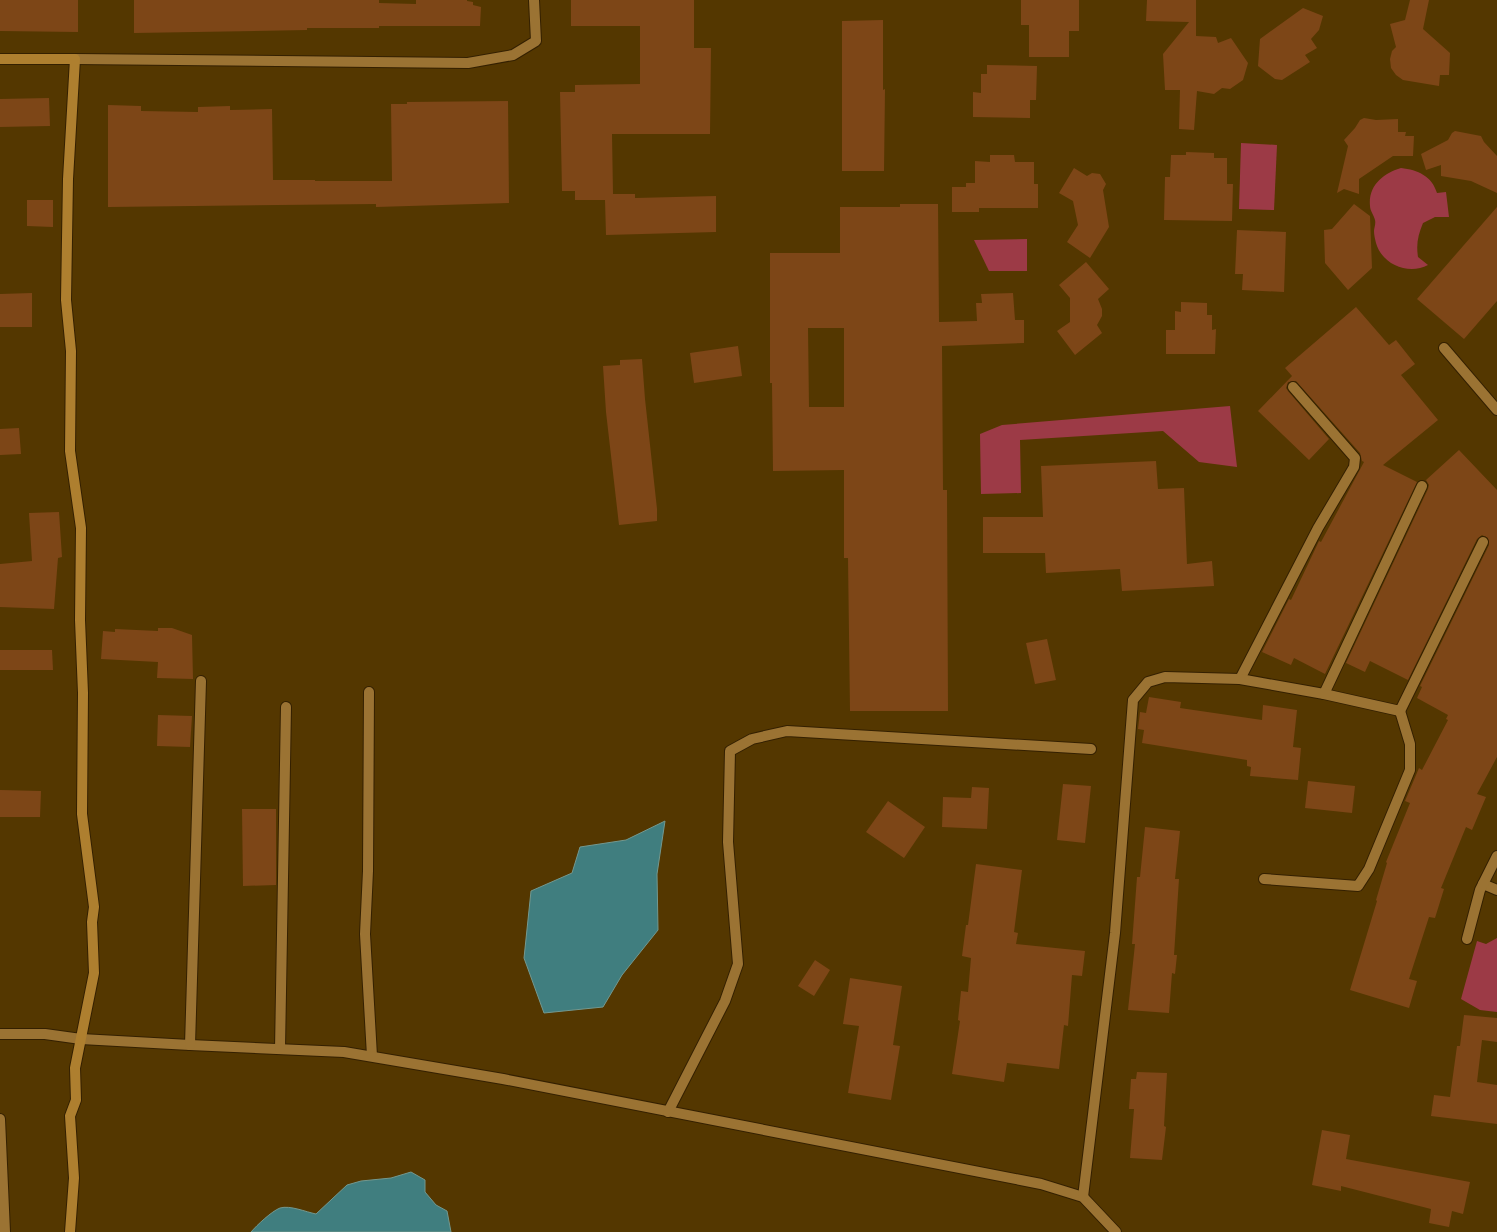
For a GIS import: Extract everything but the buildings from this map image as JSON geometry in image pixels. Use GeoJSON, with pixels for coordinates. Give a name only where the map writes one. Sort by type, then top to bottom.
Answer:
{"type":"FeatureCollection","features":[{"type":"Feature","properties":{"kind":"street"},"geometry":{"type":"LineString","coordinates":[[0,59],[468,63],[513,55],[536,41],[534,0]]}},
{"type":"Feature","properties":{"kind":"street"},"geometry":{"type":"LineString","coordinates":[[70,1232],[74,1178],[70,1116],[76,1100],[75,1068],[94,973],[92,922],[94,907],[82,814],[81,528],[70,452],[71,351],[66,300],[68,179],[76,59]]}},
{"type":"Feature","properties":{"kind":"street"},"geometry":{"type":"LineString","coordinates":[[1444,348],[1497,410]]}},
{"type":"Feature","properties":{"kind":"street"},"geometry":{"type":"LineString","coordinates":[[1240,679],[1318,528],[1354,467],[1355,458],[1293,387]]}},
{"type":"Feature","properties":{"kind":"street"},"geometry":{"type":"LineString","coordinates":[[1324,694],[1422,486]]}},
{"type":"Feature","properties":{"kind":"street"},"geometry":{"type":"LineString","coordinates":[[1264,879],[1358,886],[1369,870],[1410,770],[1410,744],[1400,711],[1483,542]]}},
{"type":"Feature","properties":{"kind":"street"},"geometry":{"type":"LineString","coordinates":[[1083,1198],[1115,933],[1132,700],[1148,682],[1165,677],[1240,679],[1324,694],[1400,711]]}},
{"type":"Feature","properties":{"kind":"street"},"geometry":{"type":"LineString","coordinates":[[190,1045],[201,681]]}},
{"type":"Feature","properties":{"kind":"street"},"geometry":{"type":"LineString","coordinates":[[369,692],[368,871],[365,934],[372,1056]]}},
{"type":"Feature","properties":{"kind":"street"},"geometry":{"type":"LineString","coordinates":[[280,1049],[286,707]]}},
{"type":"Feature","properties":{"kind":"street"},"geometry":{"type":"LineString","coordinates":[[668,1112],[725,1001],[738,964],[728,842],[730,751],[752,739],[787,731],[1091,749]]}},
{"type":"Feature","properties":{"kind":"street"},"geometry":{"type":"LineString","coordinates":[[1467,939],[1474,908],[1497,856]]}},
{"type":"Feature","properties":{"kind":"street"},"geometry":{"type":"LineString","coordinates":[[1483,884],[1497,890]]}},
{"type":"Feature","properties":{"kind":"street"},"geometry":{"type":"LineString","coordinates":[[0,1034],[45,1034],[190,1045],[344,1052],[503,1079],[1041,1184],[1083,1198],[1116,1232]]}},
{"type":"Feature","properties":{"kind":"street"},"geometry":{"type":"LineString","coordinates":[[0,1119],[4,1232]]}},
{"type":"Feature","properties":{"kind":"shaded area"},"geometry":{"type":"Polygon","coordinates":[[[1241,143],[1277,145],[1274,210],[1239,209],[1241,143]]]}},
{"type":"Feature","properties":{"kind":"shaded area"},"geometry":{"type":"Polygon","coordinates":[[[1401,168],[1413,170],[1424,175],[1432,182],[1437,193],[1446,192],[1449,217],[1435,217],[1423,223],[1420,232],[1417,244],[1418,257],[1428,265],[1421,268],[1413,269],[1397,266],[1384,257],[1376,243],[1375,221],[1370,206],[1374,186],[1389,173],[1401,168]]]}},
{"type":"Feature","properties":{"kind":"shaded area"},"geometry":{"type":"Polygon","coordinates":[[[1027,239],[1027,271],[989,271],[974,240],[1027,239]]]}},
{"type":"Feature","properties":{"kind":"shaded area"},"geometry":{"type":"Polygon","coordinates":[[[1230,406],[1237,467],[1199,462],[1163,431],[1020,440],[1021,493],[981,494],[980,434],[1002,425],[1230,406]]]}},
{"type":"Feature","properties":{"kind":"shaded area"},"geometry":{"type":"Polygon","coordinates":[[[1497,938],[1497,1012],[1480,1010],[1461,999],[1477,941],[1486,944],[1497,938]]]}},
{"type":"Feature","properties":{"kind":"water"},"geometry":{"type":"Polygon","coordinates":[[[665,821],[657,874],[658,930],[622,975],[603,1007],[544,1013],[524,958],[531,891],[572,873],[580,847],[626,840],[665,821]]]}},
{"type":"Feature","properties":{"kind":"water"},"geometry":{"type":"Polygon","coordinates":[[[411,1172],[425,1180],[425,1192],[436,1205],[447,1211],[451,1232],[251,1232],[269,1215],[280,1208],[293,1208],[316,1214],[347,1185],[361,1181],[391,1178],[411,1172]]]}}]}
